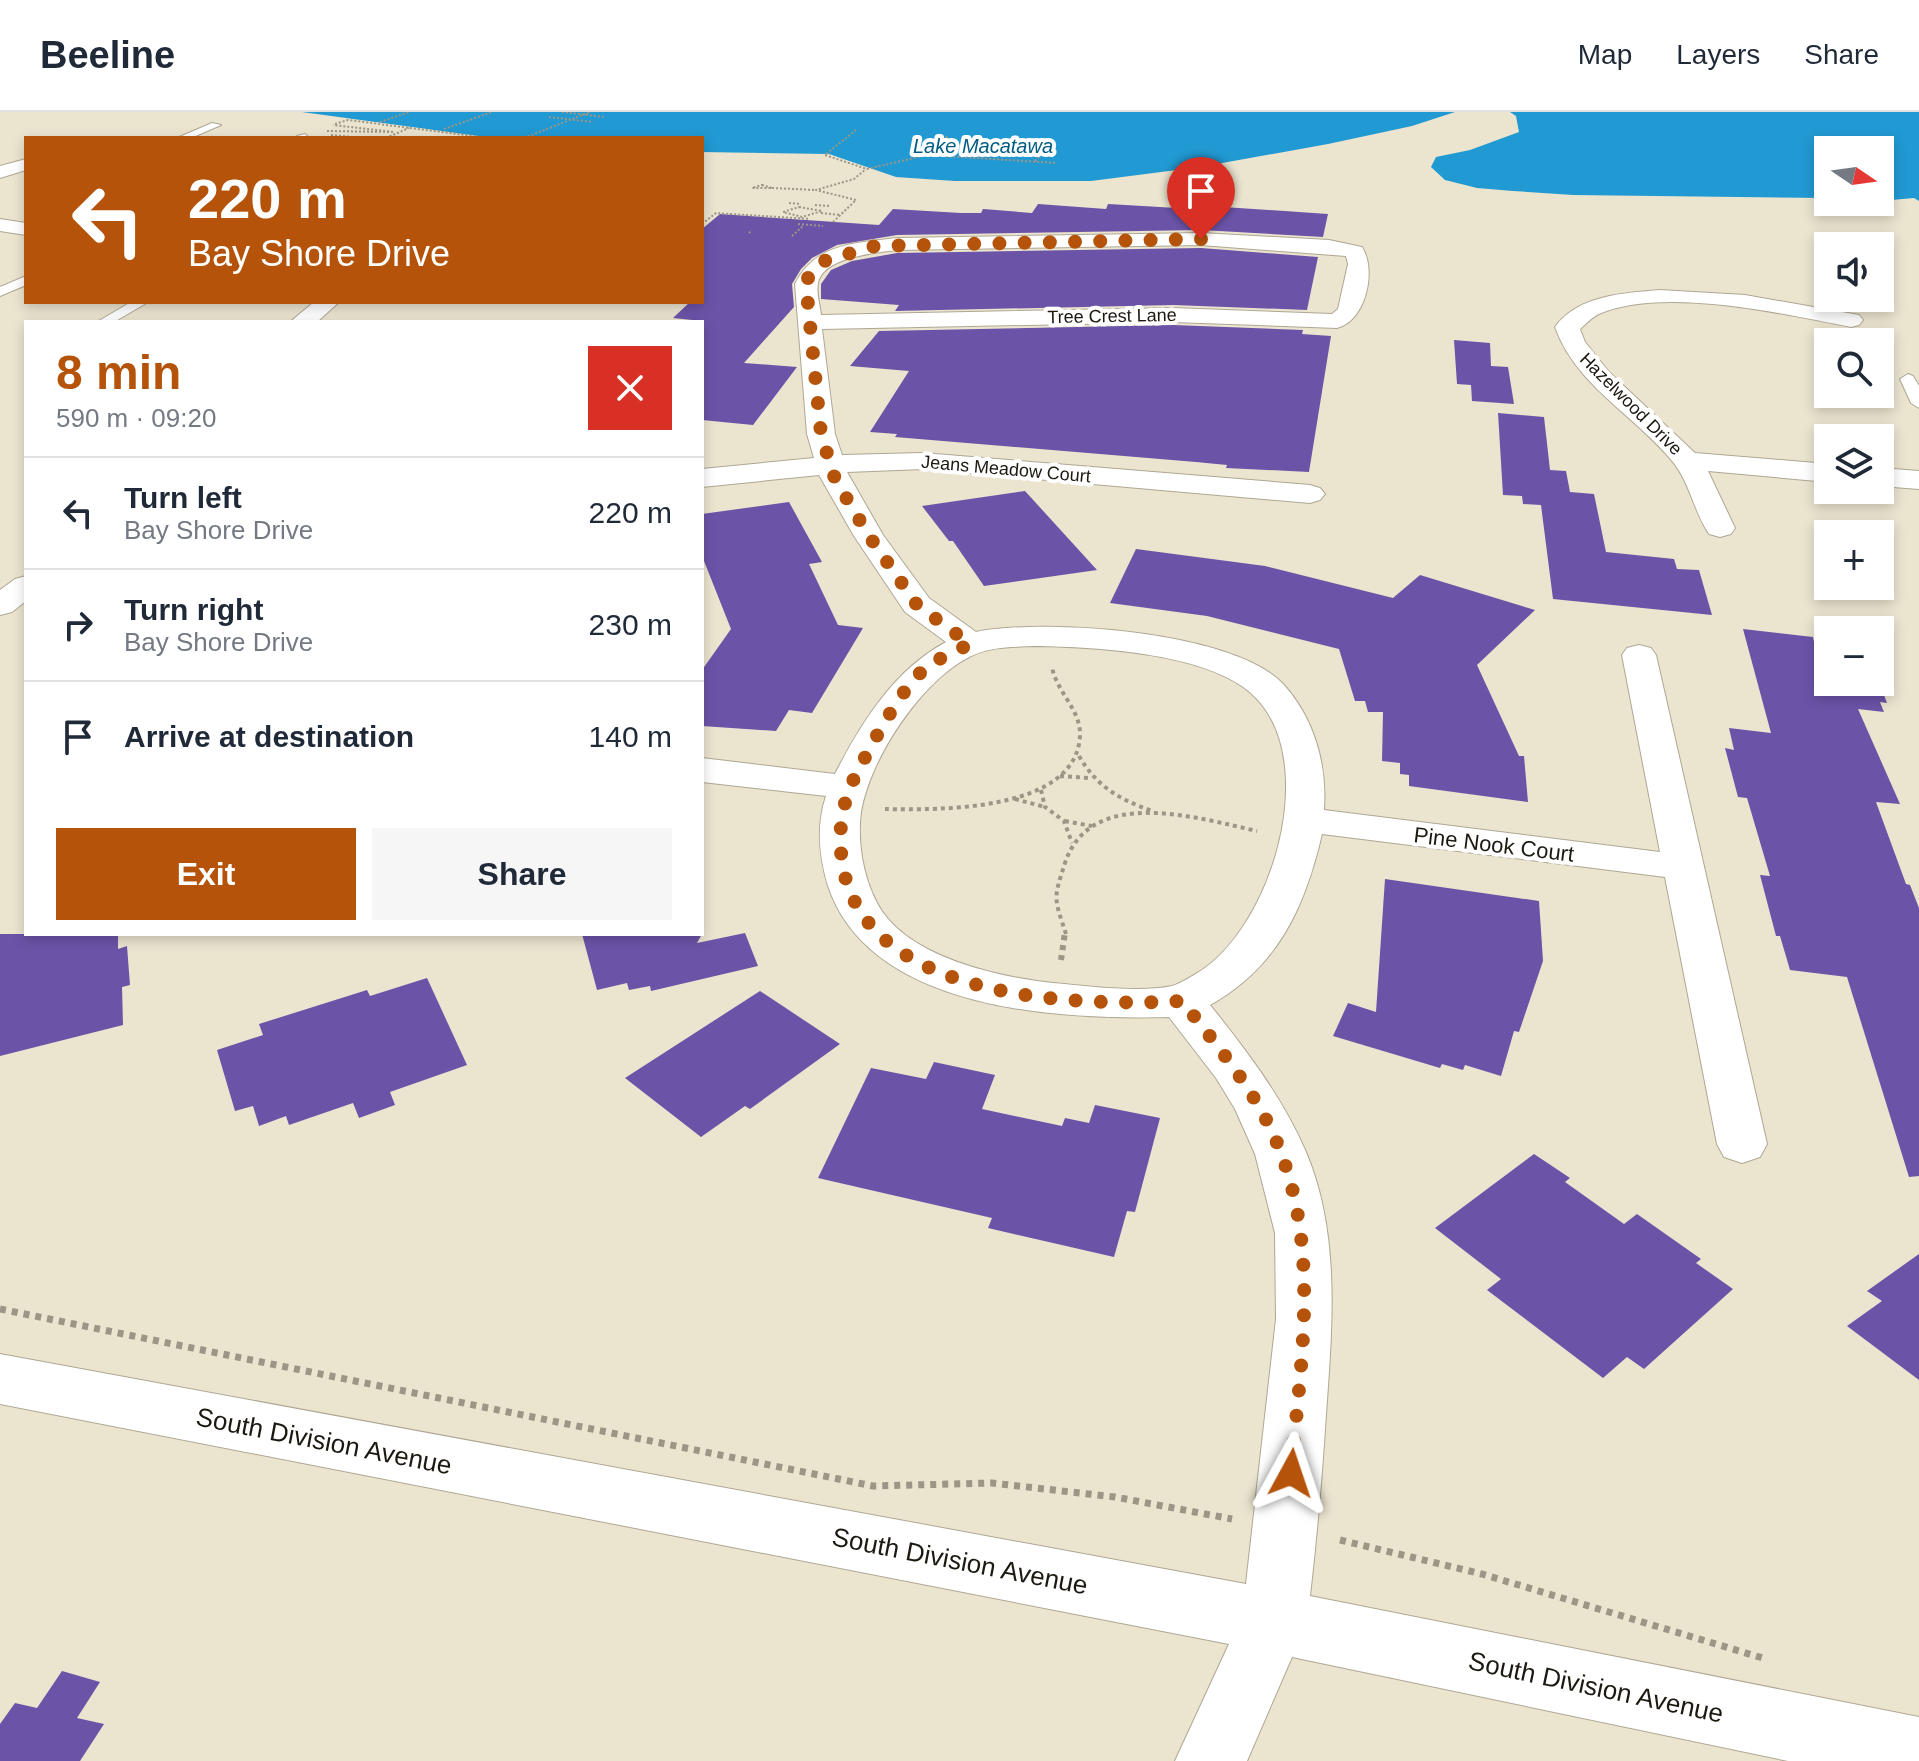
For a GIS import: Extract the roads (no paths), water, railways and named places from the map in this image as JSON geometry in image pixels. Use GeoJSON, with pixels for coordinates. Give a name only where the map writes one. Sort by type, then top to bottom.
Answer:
{"type":"FeatureCollection","features":[{"type":"Feature","properties":{"kind":"street"},"geometry":{"type":"LineString","coordinates":[[0,172],[24,165]]}},
{"type":"Feature","properties":{"kind":"street"},"geometry":{"type":"LineString","coordinates":[[1,226],[24,229]]}},
{"type":"Feature","properties":{"kind":"street","name":"Tree Crest Lane"},"geometry":{"type":"LineString","coordinates":[[1201,239],[1329,246],[1355,251],[1359,264],[1349,312],[1337,321],[1173,315],[810,322],[806,284],[813,269],[838,255],[875,246],[1201,239]]}},
{"type":"Feature","properties":{"kind":"street","name":"Hazelwood Drive"},"geometry":{"type":"LineString","coordinates":[[1720,528],[1688,461],[1569,341],[1567,327],[1574,318],[1595,307],[1656,297],[1737,300],[1851,320]]}},
{"type":"Feature","properties":{"kind":"street"},"geometry":{"type":"LineString","coordinates":[[305,320],[325,304]]}},
{"type":"Feature","properties":{"kind":"street"},"geometry":{"type":"LineString","coordinates":[[810,322],[821,434],[830,465],[869,536],[917,605],[970,644]]}},
{"type":"Feature","properties":{"kind":"street","name":"Jeans Meadow Court"},"geometry":{"type":"LineString","coordinates":[[704,478],[830,465],[923,461],[1310,494]]}},
{"type":"Feature","properties":{"kind":"street"},"geometry":{"type":"LineString","coordinates":[[1688,461],[1814,472]]}},
{"type":"Feature","properties":{"kind":"street"},"geometry":{"type":"LineString","coordinates":[[1894,478],[1919,480]]}},
{"type":"Feature","properties":{"kind":"street"},"geometry":{"type":"LineString","coordinates":[[0,605],[24,587]]}},
{"type":"Feature","properties":{"kind":"street"},"geometry":{"type":"LineString","coordinates":[[1006,637],[1084,638],[1178,651],[1246,673],[1283,707],[1299,741],[1305,779],[1284,826],[1296,861],[1277,913],[1234,970],[1182,1001],[1122,1004],[1003,989],[954,978],[910,960],[876,935],[858,910],[845,882],[839,844],[842,805],[865,798],[887,717],[926,668],[970,644],[1006,637]]}},
{"type":"Feature","properties":{"kind":"street"},"geometry":{"type":"LineString","coordinates":[[1639,655],[1742,1144]]}},
{"type":"Feature","properties":{"kind":"street"},"geometry":{"type":"LineString","coordinates":[[704,770],[865,798]]}},
{"type":"Feature","properties":{"kind":"street","name":"Pine Nook Court"},"geometry":{"type":"LineString","coordinates":[[1284,826],[1684,867]]}},
{"type":"Feature","properties":{"kind":"street"},"geometry":{"type":"LineString","coordinates":[[1182,1001],[1233,1066],[1259,1108],[1281,1154],[1302,1233],[1304,1319],[1286,1529],[1274,1621],[1211,1761]]}},
{"type":"Feature","properties":{"kind":"street","name":"South Division Avenue"},"geometry":{"type":"LineString","coordinates":[[0,1379],[1274,1621],[1919,1753]]}},
{"type":"Feature","properties":{"kind":"lane"},"geometry":{"type":"LineString","coordinates":[[187,136],[216,125]]}},
{"type":"Feature","properties":{"kind":"lane"},"geometry":{"type":"LineString","coordinates":[[0,292],[24,281]]}},
{"type":"Feature","properties":{"kind":"lane"},"geometry":{"type":"LineString","coordinates":[[108,320],[137,304]]}},
{"type":"Feature","properties":{"kind":"lane"},"geometry":{"type":"LineString","coordinates":[[1908,379],[1919,403]]}},
{"type":"Feature","properties":{"kind":"water","name":"Lake Macatawa"},"geometry":{"type":"Polygon","coordinates":[[[302,112],[1455,112],[1412,126],[1328,144],[1200,167],[1091,181],[955,181],[896,177],[829,154],[704,152],[704,136],[478,136],[302,112]]]}},
{"type":"Feature","properties":{"kind":"water"},"geometry":{"type":"Polygon","coordinates":[[[1510,112],[1919,112],[1919,201],[1914,198],[1894,200],[1894,136],[1814,136],[1814,198],[1573,195],[1513,191],[1477,188],[1445,180],[1431,167],[1436,157],[1470,150],[1519,132],[1516,116],[1510,112]]]}}]}
